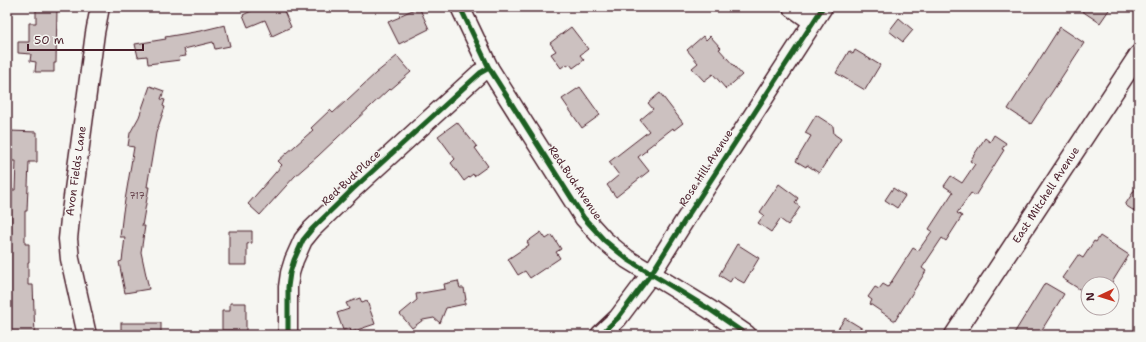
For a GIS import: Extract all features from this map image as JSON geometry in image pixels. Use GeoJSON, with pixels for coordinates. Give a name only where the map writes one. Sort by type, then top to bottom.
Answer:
{"type":"FeatureCollection","features":[{"type":"Feature","properties":{"kind":"street","name":"Avon Fields Lane"},"geometry":{"type":"LineString","coordinates":[[87,335],[70,259],[68,239],[95,33],[100,7]]}},
{"type":"Feature","properties":{"kind":"street","name":"Red Bud Avenue"},"geometry":{"type":"LineString","coordinates":[[460,7],[489,68],[584,218],[610,245],[627,259],[709,309],[748,335]]}},
{"type":"Feature","properties":{"kind":"street"},"geometry":{"type":"LineString","coordinates":[[792,7],[813,22]]}},
{"type":"Feature","properties":{"kind":"street","name":"Rose Hill Avenue"},"geometry":{"type":"LineString","coordinates":[[600,335],[618,318],[651,274],[823,7]]}},
{"type":"Feature","properties":{"kind":"street","name":"East Mitchell Avenue"},"geometry":{"type":"LineString","coordinates":[[954,335],[1139,54]]}},
{"type":"Feature","properties":{"kind":"street","name":"Red Bud Place"},"geometry":{"type":"LineString","coordinates":[[288,335],[288,288],[290,273],[303,240],[312,229],[369,174],[480,73],[489,68]]}},
{"type":"Feature","properties":{"kind":"building"},"geometry":{"type":"Polygon","coordinates":[[[36,7],[57,7],[56,63],[54,63],[54,72],[35,72],[36,62],[30,61],[31,54],[18,53],[18,42],[29,42],[29,23],[36,23],[36,7]]]}},
{"type":"Feature","properties":{"kind":"building"},"geometry":{"type":"Polygon","coordinates":[[[259,7],[293,7],[284,11],[291,27],[272,36],[265,20],[248,27],[243,15],[259,7]]]}},
{"type":"Feature","properties":{"kind":"building"},"geometry":{"type":"Polygon","coordinates":[[[419,7],[429,29],[399,44],[388,22],[419,7]]]}},
{"type":"Feature","properties":{"kind":"building"},"geometry":{"type":"Polygon","coordinates":[[[1076,7],[1111,7],[1100,23],[1076,7]]]}},
{"type":"Feature","properties":{"kind":"building"},"geometry":{"type":"Polygon","coordinates":[[[899,18],[913,30],[903,42],[889,31],[899,18]]]}},
{"type":"Feature","properties":{"kind":"building"},"geometry":{"type":"Polygon","coordinates":[[[225,25],[230,46],[215,49],[213,42],[184,49],[186,56],[179,57],[180,60],[148,64],[147,56],[138,57],[135,44],[166,39],[165,37],[225,25]]]}},
{"type":"Feature","properties":{"kind":"building"},"geometry":{"type":"Polygon","coordinates":[[[571,27],[588,49],[580,55],[584,60],[573,68],[570,64],[567,66],[566,64],[561,68],[551,54],[556,51],[550,43],[571,27]]]}},
{"type":"Feature","properties":{"kind":"building"},"geometry":{"type":"Polygon","coordinates":[[[1060,27],[1084,43],[1031,124],[1008,109],[1060,27]]]}},
{"type":"Feature","properties":{"kind":"building"},"geometry":{"type":"Polygon","coordinates":[[[703,36],[706,40],[710,36],[721,48],[719,49],[742,75],[726,89],[713,74],[704,81],[692,68],[698,63],[687,50],[703,36]]]}},
{"type":"Feature","properties":{"kind":"building"},"geometry":{"type":"Polygon","coordinates":[[[855,50],[880,65],[865,90],[836,73],[849,51],[853,54],[855,50]]]}},
{"type":"Feature","properties":{"kind":"building"},"geometry":{"type":"Polygon","coordinates":[[[397,56],[411,72],[390,90],[389,89],[295,176],[260,215],[248,204],[282,165],[278,161],[313,130],[311,128],[330,110],[333,113],[376,73],[397,56]]]}},
{"type":"Feature","properties":{"kind":"building"},"geometry":{"type":"Polygon","coordinates":[[[150,86],[164,91],[161,99],[165,100],[163,106],[165,107],[156,133],[142,226],[145,226],[141,252],[149,289],[125,293],[119,262],[122,261],[125,237],[120,237],[134,147],[128,146],[130,133],[139,117],[150,86]]]}},
{"type":"Feature","properties":{"kind":"building"},"geometry":{"type":"Polygon","coordinates":[[[580,87],[600,115],[582,128],[562,99],[580,87]]]}},
{"type":"Feature","properties":{"kind":"building"},"geometry":{"type":"Polygon","coordinates":[[[660,93],[683,123],[674,130],[673,128],[638,157],[649,171],[616,197],[607,185],[619,175],[609,162],[649,131],[640,120],[653,109],[648,103],[660,93]]]}},
{"type":"Feature","properties":{"kind":"building"},"geometry":{"type":"Polygon","coordinates":[[[816,115],[833,126],[834,134],[841,139],[819,173],[807,165],[806,167],[796,161],[811,136],[805,133],[816,115]]]}},
{"type":"Feature","properties":{"kind":"building"},"geometry":{"type":"Polygon","coordinates":[[[457,122],[477,147],[475,148],[488,166],[464,181],[451,163],[455,159],[438,136],[457,122]]]}},
{"type":"Feature","properties":{"kind":"building"},"geometry":{"type":"Polygon","coordinates":[[[10,131],[37,132],[37,162],[29,162],[27,211],[25,211],[25,244],[29,244],[28,285],[33,285],[35,335],[7,335],[7,240],[11,240],[11,211],[7,211],[7,199],[8,190],[15,190],[16,161],[9,161],[10,131]]]}},
{"type":"Feature","properties":{"kind":"building"},"geometry":{"type":"Polygon","coordinates":[[[994,135],[1006,143],[1002,149],[1004,150],[975,196],[971,193],[957,213],[962,216],[946,241],[942,238],[922,268],[926,271],[895,321],[870,304],[872,300],[868,297],[875,287],[879,289],[883,284],[888,287],[913,248],[918,251],[932,231],[929,229],[953,192],[944,186],[951,176],[962,183],[975,164],[970,161],[985,138],[990,142],[994,135]]]}},
{"type":"Feature","properties":{"kind":"building"},"geometry":{"type":"Polygon","coordinates":[[[1139,183],[1139,214],[1125,205],[1139,183]]]}},
{"type":"Feature","properties":{"kind":"building"},"geometry":{"type":"Polygon","coordinates":[[[779,184],[798,198],[795,203],[800,207],[788,225],[780,219],[771,232],[758,223],[764,215],[760,212],[779,184]]]}},
{"type":"Feature","properties":{"kind":"building"},"geometry":{"type":"Polygon","coordinates":[[[893,188],[905,196],[897,208],[885,200],[893,188]]]}},
{"type":"Feature","properties":{"kind":"building"},"geometry":{"type":"Polygon","coordinates":[[[229,231],[252,231],[252,243],[247,244],[247,265],[229,265],[229,231]]]}},
{"type":"Feature","properties":{"kind":"building"},"geometry":{"type":"Polygon","coordinates":[[[541,232],[546,239],[552,235],[561,249],[556,252],[560,258],[530,278],[525,271],[518,275],[508,259],[529,245],[527,242],[541,232]]]}},
{"type":"Feature","properties":{"kind":"building"},"geometry":{"type":"Polygon","coordinates":[[[1100,236],[1129,255],[1116,276],[1080,276],[1080,290],[1062,278],[1078,255],[1083,258],[1094,241],[1096,242],[1100,236]]]}},
{"type":"Feature","properties":{"kind":"building"},"geometry":{"type":"Polygon","coordinates":[[[737,244],[759,258],[744,283],[733,277],[730,282],[719,275],[737,244]]]}},
{"type":"Feature","properties":{"kind":"building"},"geometry":{"type":"Polygon","coordinates":[[[458,281],[460,288],[464,288],[466,300],[465,304],[446,308],[440,323],[434,318],[423,320],[412,328],[400,314],[417,300],[416,294],[445,289],[444,284],[458,281]]]}},
{"type":"Feature","properties":{"kind":"building"},"geometry":{"type":"Polygon","coordinates":[[[1045,283],[1064,294],[1038,335],[1013,335],[1045,283]]]}},
{"type":"Feature","properties":{"kind":"building"},"geometry":{"type":"Polygon","coordinates":[[[360,298],[362,303],[367,301],[375,324],[351,332],[350,328],[343,330],[337,313],[349,309],[346,303],[360,298]]]}},
{"type":"Feature","properties":{"kind":"building"},"geometry":{"type":"Polygon","coordinates":[[[230,303],[246,303],[246,335],[232,335],[232,330],[222,330],[222,311],[230,311],[230,303]]]}},
{"type":"Feature","properties":{"kind":"building"},"geometry":{"type":"Polygon","coordinates":[[[845,318],[873,335],[834,335],[845,318]]]}},
{"type":"Feature","properties":{"kind":"building"},"geometry":{"type":"Polygon","coordinates":[[[121,323],[161,323],[161,335],[121,335],[121,323]]]}},
{"type":"Feature","properties":{"kind":"cycle path"},"geometry":{"type":"LineString","coordinates":[[460,7],[489,68],[584,218],[604,240],[627,259],[709,309],[747,335]]}},
{"type":"Feature","properties":{"kind":"cycle path"},"geometry":{"type":"LineString","coordinates":[[600,335],[618,318],[651,274],[823,7]]}},
{"type":"Feature","properties":{"kind":"cycle path"},"geometry":{"type":"LineString","coordinates":[[288,335],[288,287],[290,273],[303,240],[312,229],[353,189],[480,73],[489,68]]}}]}
